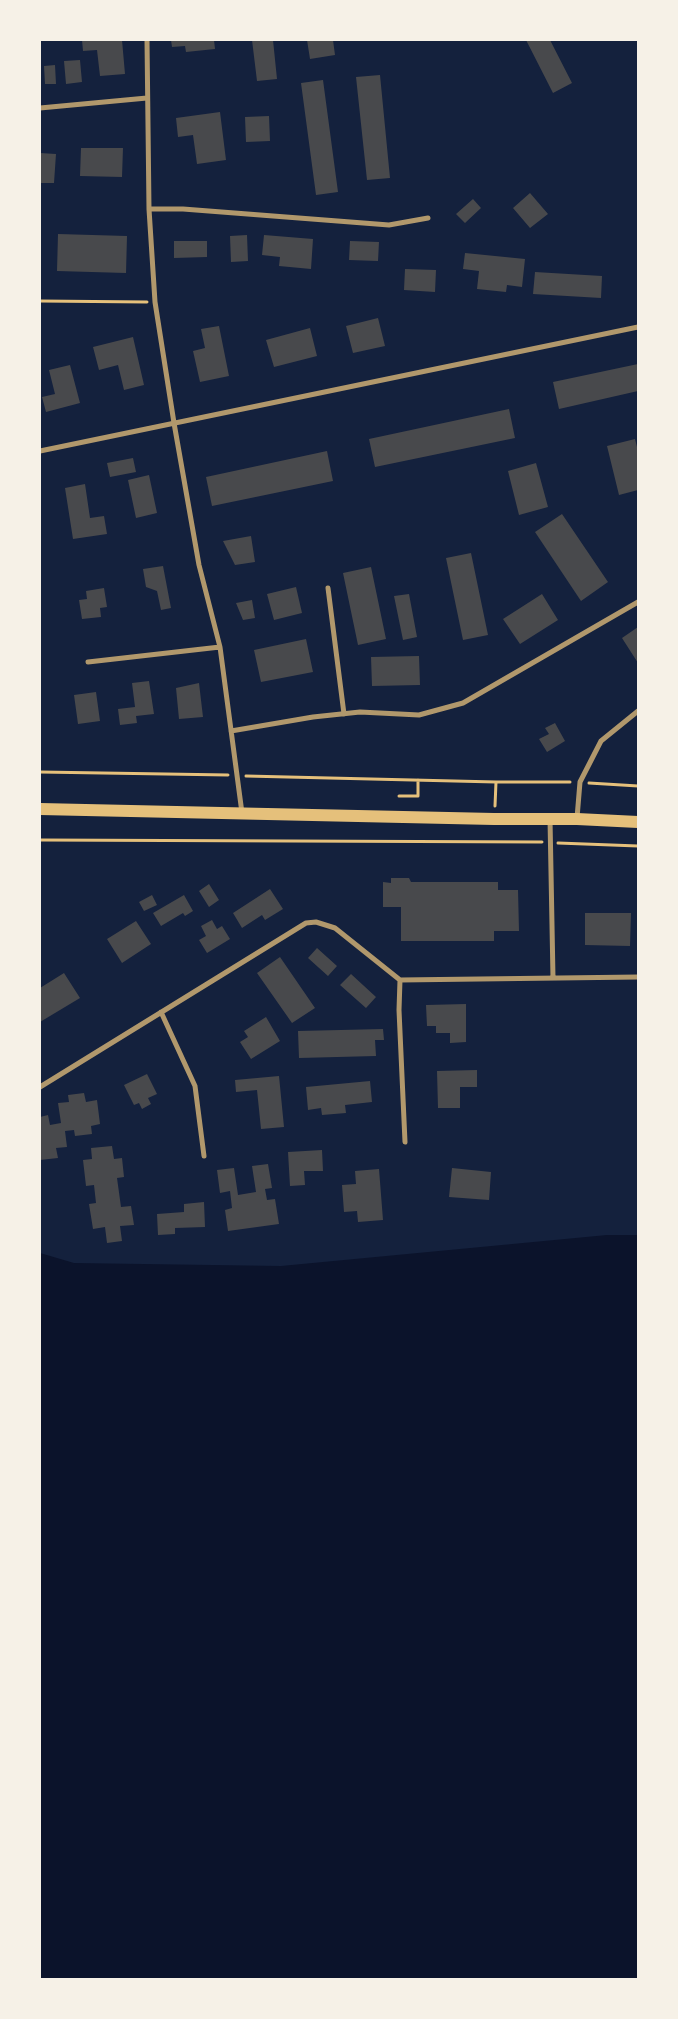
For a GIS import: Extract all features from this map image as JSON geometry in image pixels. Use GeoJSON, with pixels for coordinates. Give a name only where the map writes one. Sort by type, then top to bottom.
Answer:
{"type":"FeatureCollection","features":[{"type":"Feature","properties":{"kind":"main road"},"geometry":{"type":"LineString","coordinates":[[40,809],[577,819],[638,822]]}},
{"type":"Feature","properties":{"kind":"street"},"geometry":{"type":"LineString","coordinates":[[147,40],[149,209],[155,302],[199,565],[220,647],[242,814]]}},
{"type":"Feature","properties":{"kind":"street"},"geometry":{"type":"LineString","coordinates":[[40,108],[147,98]]}},
{"type":"Feature","properties":{"kind":"street"},"geometry":{"type":"LineString","coordinates":[[149,209],[183,209],[389,225],[428,218]]}},
{"type":"Feature","properties":{"kind":"street"},"geometry":{"type":"LineString","coordinates":[[40,451],[638,327]]}},
{"type":"Feature","properties":{"kind":"street"},"geometry":{"type":"LineString","coordinates":[[328,588],[344,714]]}},
{"type":"Feature","properties":{"kind":"street"},"geometry":{"type":"LineString","coordinates":[[231,731],[313,717],[360,712],[419,715],[462,702],[638,602]]}},
{"type":"Feature","properties":{"kind":"street"},"geometry":{"type":"LineString","coordinates":[[88,662],[220,647]]}},
{"type":"Feature","properties":{"kind":"street"},"geometry":{"type":"LineString","coordinates":[[577,819],[580,782],[601,741],[638,711]]}},
{"type":"Feature","properties":{"kind":"street"},"geometry":{"type":"LineString","coordinates":[[550,819],[553,978]]}},
{"type":"Feature","properties":{"kind":"street"},"geometry":{"type":"LineString","coordinates":[[40,1087],[306,923],[316,922],[335,928],[400,980],[638,977]]}},
{"type":"Feature","properties":{"kind":"street"},"geometry":{"type":"LineString","coordinates":[[400,980],[399,1010],[405,1142]]}},
{"type":"Feature","properties":{"kind":"street"},"geometry":{"type":"LineString","coordinates":[[161,1012],[195,1086],[204,1156]]}},
{"type":"Feature","properties":{"kind":"path"},"geometry":{"type":"LineString","coordinates":[[40,301],[155,302]]}},
{"type":"Feature","properties":{"kind":"path"},"geometry":{"type":"LineString","coordinates":[[40,772],[580,782],[638,786]]}},
{"type":"Feature","properties":{"kind":"path"},"geometry":{"type":"LineString","coordinates":[[399,796],[418,796],[418,780]]}},
{"type":"Feature","properties":{"kind":"path"},"geometry":{"type":"LineString","coordinates":[[40,840],[550,842],[638,846]]}},
{"type":"Feature","properties":{"kind":"water"},"geometry":{"type":"Polygon","coordinates":[[[607,1235],[638,1235],[638,1979],[40,1979],[40,1253],[74,1263],[281,1266],[607,1235]]]}},
{"type":"Feature","properties":{"kind":"building"},"geometry":{"type":"Polygon","coordinates":[[[82,40],[122,40],[125,74],[100,76],[97,50],[83,51],[82,40]]]}},
{"type":"Feature","properties":{"kind":"building"},"geometry":{"type":"Polygon","coordinates":[[[171,40],[214,40],[215,49],[186,52],[185,46],[172,47],[171,40]]]}},
{"type":"Feature","properties":{"kind":"building"},"geometry":{"type":"Polygon","coordinates":[[[252,40],[273,40],[277,79],[257,81],[252,40]]]}},
{"type":"Feature","properties":{"kind":"building"},"geometry":{"type":"Polygon","coordinates":[[[307,40],[333,40],[335,55],[310,59],[307,40]]]}},
{"type":"Feature","properties":{"kind":"building"},"geometry":{"type":"Polygon","coordinates":[[[526,40],[550,40],[572,83],[553,93],[526,40]]]}},
{"type":"Feature","properties":{"kind":"building"},"geometry":{"type":"Polygon","coordinates":[[[80,60],[82,82],[66,84],[64,61],[80,60]]]}},
{"type":"Feature","properties":{"kind":"building"},"geometry":{"type":"Polygon","coordinates":[[[55,65],[56,84],[45,84],[44,66],[55,65]]]}},
{"type":"Feature","properties":{"kind":"building"},"geometry":{"type":"Polygon","coordinates":[[[380,75],[390,178],[367,180],[356,77],[380,75]]]}},
{"type":"Feature","properties":{"kind":"building"},"geometry":{"type":"Polygon","coordinates":[[[323,80],[338,192],[316,195],[301,83],[323,80]]]}},
{"type":"Feature","properties":{"kind":"building"},"geometry":{"type":"Polygon","coordinates":[[[220,112],[226,160],[197,164],[193,135],[178,137],[176,118],[220,112]]]}},
{"type":"Feature","properties":{"kind":"building"},"geometry":{"type":"Polygon","coordinates":[[[269,116],[270,141],[246,142],[245,117],[269,116]]]}},
{"type":"Feature","properties":{"kind":"building"},"geometry":{"type":"Polygon","coordinates":[[[81,148],[123,148],[122,177],[80,176],[81,148]]]}},
{"type":"Feature","properties":{"kind":"building"},"geometry":{"type":"Polygon","coordinates":[[[40,153],[56,154],[54,183],[40,183],[40,153]]]}},
{"type":"Feature","properties":{"kind":"building"},"geometry":{"type":"Polygon","coordinates":[[[530,193],[548,214],[530,228],[513,208],[530,193]]]}},
{"type":"Feature","properties":{"kind":"building"},"geometry":{"type":"Polygon","coordinates":[[[473,199],[481,208],[465,223],[456,214],[473,199]]]}},
{"type":"Feature","properties":{"kind":"building"},"geometry":{"type":"Polygon","coordinates":[[[58,234],[127,236],[126,273],[57,271],[58,234]]]}},
{"type":"Feature","properties":{"kind":"building"},"geometry":{"type":"Polygon","coordinates":[[[247,235],[248,261],[231,262],[230,236],[247,235]]]}},
{"type":"Feature","properties":{"kind":"building"},"geometry":{"type":"Polygon","coordinates":[[[264,235],[313,239],[311,269],[279,266],[280,257],[262,255],[264,235]]]}},
{"type":"Feature","properties":{"kind":"building"},"geometry":{"type":"Polygon","coordinates":[[[174,241],[207,241],[207,257],[174,258],[174,241]]]}},
{"type":"Feature","properties":{"kind":"building"},"geometry":{"type":"Polygon","coordinates":[[[350,241],[379,242],[378,261],[349,260],[350,241]]]}},
{"type":"Feature","properties":{"kind":"building"},"geometry":{"type":"Polygon","coordinates":[[[465,253],[525,259],[522,287],[507,285],[506,292],[477,289],[479,271],[463,269],[465,253]]]}},
{"type":"Feature","properties":{"kind":"building"},"geometry":{"type":"Polygon","coordinates":[[[405,269],[436,270],[435,292],[404,290],[405,269]]]}},
{"type":"Feature","properties":{"kind":"building"},"geometry":{"type":"Polygon","coordinates":[[[535,272],[602,276],[601,298],[533,294],[535,272]]]}},
{"type":"Feature","properties":{"kind":"building"},"geometry":{"type":"Polygon","coordinates":[[[378,318],[385,346],[353,353],[346,326],[378,318]]]}},
{"type":"Feature","properties":{"kind":"building"},"geometry":{"type":"Polygon","coordinates":[[[219,326],[229,376],[200,382],[193,351],[205,348],[201,329],[219,326]]]}},
{"type":"Feature","properties":{"kind":"building"},"geometry":{"type":"Polygon","coordinates":[[[310,328],[317,356],[274,367],[266,340],[310,328]]]}},
{"type":"Feature","properties":{"kind":"building"},"geometry":{"type":"Polygon","coordinates":[[[133,337],[144,385],[124,390],[118,365],[99,370],[93,347],[133,337]]]}},
{"type":"Feature","properties":{"kind":"building"},"geometry":{"type":"Polygon","coordinates":[[[638,364],[638,391],[559,409],[553,382],[638,364]]]}},
{"type":"Feature","properties":{"kind":"building"},"geometry":{"type":"Polygon","coordinates":[[[70,365],[80,403],[46,412],[42,397],[55,394],[49,370],[70,365]]]}},
{"type":"Feature","properties":{"kind":"building"},"geometry":{"type":"Polygon","coordinates":[[[509,409],[515,438],[375,467],[369,439],[509,409]]]}},
{"type":"Feature","properties":{"kind":"building"},"geometry":{"type":"Polygon","coordinates":[[[635,439],[638,451],[638,490],[619,495],[607,446],[635,439]]]}},
{"type":"Feature","properties":{"kind":"building"},"geometry":{"type":"Polygon","coordinates":[[[327,451],[333,481],[212,506],[206,477],[327,451]]]}},
{"type":"Feature","properties":{"kind":"building"},"geometry":{"type":"Polygon","coordinates":[[[133,458],[136,472],[110,477],[107,463],[133,458]]]}},
{"type":"Feature","properties":{"kind":"building"},"geometry":{"type":"Polygon","coordinates":[[[536,463],[548,507],[519,515],[508,471],[536,463]]]}},
{"type":"Feature","properties":{"kind":"building"},"geometry":{"type":"Polygon","coordinates":[[[149,475],[157,513],[136,518],[128,480],[149,475]]]}},
{"type":"Feature","properties":{"kind":"building"},"geometry":{"type":"Polygon","coordinates":[[[85,484],[90,518],[104,516],[107,534],[73,539],[65,488],[85,484]]]}},
{"type":"Feature","properties":{"kind":"building"},"geometry":{"type":"Polygon","coordinates":[[[562,514],[608,582],[581,601],[535,532],[562,514]]]}},
{"type":"Feature","properties":{"kind":"building"},"geometry":{"type":"Polygon","coordinates":[[[251,536],[255,562],[235,565],[223,541],[251,536]]]}},
{"type":"Feature","properties":{"kind":"building"},"geometry":{"type":"Polygon","coordinates":[[[471,553],[488,635],[463,640],[446,558],[471,553]]]}},
{"type":"Feature","properties":{"kind":"building"},"geometry":{"type":"Polygon","coordinates":[[[163,566],[171,608],[161,610],[157,591],[146,587],[143,569],[163,566]]]}},
{"type":"Feature","properties":{"kind":"building"},"geometry":{"type":"Polygon","coordinates":[[[371,567],[386,639],[358,645],[343,573],[371,567]]]}},
{"type":"Feature","properties":{"kind":"building"},"geometry":{"type":"Polygon","coordinates":[[[296,587],[302,613],[274,620],[267,594],[296,587]]]}},
{"type":"Feature","properties":{"kind":"building"},"geometry":{"type":"Polygon","coordinates":[[[104,588],[107,607],[100,608],[101,617],[82,619],[79,600],[87,599],[86,591],[104,588]]]}},
{"type":"Feature","properties":{"kind":"building"},"geometry":{"type":"Polygon","coordinates":[[[409,594],[417,637],[403,640],[394,596],[409,594]]]}},
{"type":"Feature","properties":{"kind":"building"},"geometry":{"type":"Polygon","coordinates":[[[542,594],[558,620],[520,644],[503,619],[542,594]]]}},
{"type":"Feature","properties":{"kind":"building"},"geometry":{"type":"Polygon","coordinates":[[[252,600],[255,618],[243,620],[236,603],[252,600]]]}},
{"type":"Feature","properties":{"kind":"building"},"geometry":{"type":"Polygon","coordinates":[[[638,627],[638,663],[622,638],[638,627]]]}},
{"type":"Feature","properties":{"kind":"building"},"geometry":{"type":"Polygon","coordinates":[[[306,639],[313,672],[261,682],[254,650],[306,639]]]}},
{"type":"Feature","properties":{"kind":"building"},"geometry":{"type":"Polygon","coordinates":[[[419,656],[420,685],[372,686],[371,657],[419,656]]]}},
{"type":"Feature","properties":{"kind":"building"},"geometry":{"type":"Polygon","coordinates":[[[149,681],[154,714],[136,716],[137,723],[120,725],[118,709],[135,707],[132,683],[149,681]]]}},
{"type":"Feature","properties":{"kind":"building"},"geometry":{"type":"Polygon","coordinates":[[[199,683],[203,717],[179,719],[176,688],[199,683]]]}},
{"type":"Feature","properties":{"kind":"building"},"geometry":{"type":"Polygon","coordinates":[[[96,692],[100,721],[78,724],[74,695],[96,692]]]}},
{"type":"Feature","properties":{"kind":"building"},"geometry":{"type":"Polygon","coordinates":[[[555,723],[565,741],[547,752],[539,739],[549,734],[545,728],[555,723]]]}},
{"type":"Feature","properties":{"kind":"building"},"geometry":{"type":"Polygon","coordinates":[[[391,878],[409,878],[411,882],[498,882],[498,890],[518,890],[519,931],[494,931],[494,941],[401,941],[401,907],[383,907],[383,882],[391,883],[391,878]]]}},
{"type":"Feature","properties":{"kind":"building"},"geometry":{"type":"Polygon","coordinates":[[[209,884],[219,900],[209,907],[199,891],[209,884]]]}},
{"type":"Feature","properties":{"kind":"building"},"geometry":{"type":"Polygon","coordinates":[[[270,889],[283,909],[265,920],[262,915],[242,928],[233,913],[270,889]]]}},
{"type":"Feature","properties":{"kind":"building"},"geometry":{"type":"Polygon","coordinates":[[[152,895],[157,905],[144,911],[139,902],[152,895]]]}},
{"type":"Feature","properties":{"kind":"building"},"geometry":{"type":"Polygon","coordinates":[[[184,895],[193,911],[185,916],[183,913],[161,926],[153,913],[184,895]]]}},
{"type":"Feature","properties":{"kind":"building"},"geometry":{"type":"Polygon","coordinates":[[[585,913],[631,913],[630,946],[585,945],[585,913]]]}},
{"type":"Feature","properties":{"kind":"building"},"geometry":{"type":"Polygon","coordinates":[[[212,920],[217,929],[222,926],[230,939],[207,953],[199,940],[206,936],[201,926],[212,920]]]}},
{"type":"Feature","properties":{"kind":"building"},"geometry":{"type":"Polygon","coordinates":[[[136,921],[151,944],[122,963],[107,939],[136,921]]]}},
{"type":"Feature","properties":{"kind":"building"},"geometry":{"type":"Polygon","coordinates":[[[317,948],[337,966],[328,976],[308,958],[317,948]]]}},
{"type":"Feature","properties":{"kind":"building"},"geometry":{"type":"Polygon","coordinates":[[[280,957],[315,1008],[292,1023],[257,973],[280,957]]]}},
{"type":"Feature","properties":{"kind":"building"},"geometry":{"type":"Polygon","coordinates":[[[64,973],[80,998],[40,1022],[40,988],[64,973]]]}},
{"type":"Feature","properties":{"kind":"building"},"geometry":{"type":"Polygon","coordinates":[[[351,974],[376,997],[366,1008],[340,985],[351,974]]]}},
{"type":"Feature","properties":{"kind":"building"},"geometry":{"type":"Polygon","coordinates":[[[466,1004],[466,1042],[450,1043],[450,1033],[436,1033],[436,1026],[427,1026],[426,1005],[466,1004]]]}},
{"type":"Feature","properties":{"kind":"building"},"geometry":{"type":"Polygon","coordinates":[[[266,1017],[280,1041],[251,1059],[240,1042],[248,1037],[244,1031],[266,1017]]]}},
{"type":"Feature","properties":{"kind":"building"},"geometry":{"type":"Polygon","coordinates":[[[383,1029],[384,1040],[375,1040],[376,1056],[299,1058],[298,1031],[383,1029]]]}},
{"type":"Feature","properties":{"kind":"building"},"geometry":{"type":"Polygon","coordinates":[[[477,1070],[477,1087],[460,1087],[460,1108],[438,1108],[437,1071],[477,1070]]]}},
{"type":"Feature","properties":{"kind":"building"},"geometry":{"type":"Polygon","coordinates":[[[147,1074],[157,1094],[148,1098],[151,1104],[142,1109],[139,1103],[134,1105],[124,1085],[147,1074]]]}},
{"type":"Feature","properties":{"kind":"building"},"geometry":{"type":"Polygon","coordinates":[[[279,1076],[284,1127],[261,1129],[257,1090],[236,1092],[235,1080],[279,1076]]]}},
{"type":"Feature","properties":{"kind":"building"},"geometry":{"type":"Polygon","coordinates":[[[370,1081],[372,1102],[345,1105],[346,1113],[322,1115],[321,1108],[308,1110],[306,1087],[370,1081]]]}},
{"type":"Feature","properties":{"kind":"building"},"geometry":{"type":"Polygon","coordinates":[[[84,1093],[86,1102],[97,1100],[100,1124],[91,1126],[92,1134],[75,1136],[74,1130],[65,1131],[67,1147],[56,1148],[58,1158],[40,1160],[40,1117],[48,1115],[50,1125],[61,1123],[58,1103],[69,1102],[68,1095],[84,1093]]]}},
{"type":"Feature","properties":{"kind":"building"},"geometry":{"type":"Polygon","coordinates":[[[112,1146],[114,1159],[122,1158],[124,1177],[117,1178],[121,1207],[131,1206],[134,1225],[120,1226],[122,1241],[107,1243],[105,1227],[93,1229],[89,1204],[96,1203],[94,1185],[86,1186],[83,1160],[92,1159],[91,1148],[112,1146]]]}},
{"type":"Feature","properties":{"kind":"building"},"geometry":{"type":"Polygon","coordinates":[[[322,1150],[323,1171],[304,1171],[305,1185],[290,1186],[288,1152],[322,1150]]]}},
{"type":"Feature","properties":{"kind":"building"},"geometry":{"type":"Polygon","coordinates":[[[268,1164],[272,1188],[265,1189],[267,1200],[275,1199],[279,1224],[228,1231],[225,1210],[232,1208],[230,1191],[220,1193],[217,1170],[234,1168],[238,1195],[256,1192],[252,1166],[268,1164]]]}},
{"type":"Feature","properties":{"kind":"building"},"geometry":{"type":"Polygon","coordinates":[[[452,1168],[491,1172],[489,1200],[449,1197],[452,1168]]]}},
{"type":"Feature","properties":{"kind":"building"},"geometry":{"type":"Polygon","coordinates":[[[379,1169],[383,1220],[358,1222],[357,1211],[344,1212],[342,1185],[356,1184],[355,1171],[379,1169]]]}},
{"type":"Feature","properties":{"kind":"building"},"geometry":{"type":"Polygon","coordinates":[[[204,1202],[205,1227],[175,1228],[175,1234],[158,1235],[157,1214],[184,1212],[184,1204],[204,1202]]]}}]}
